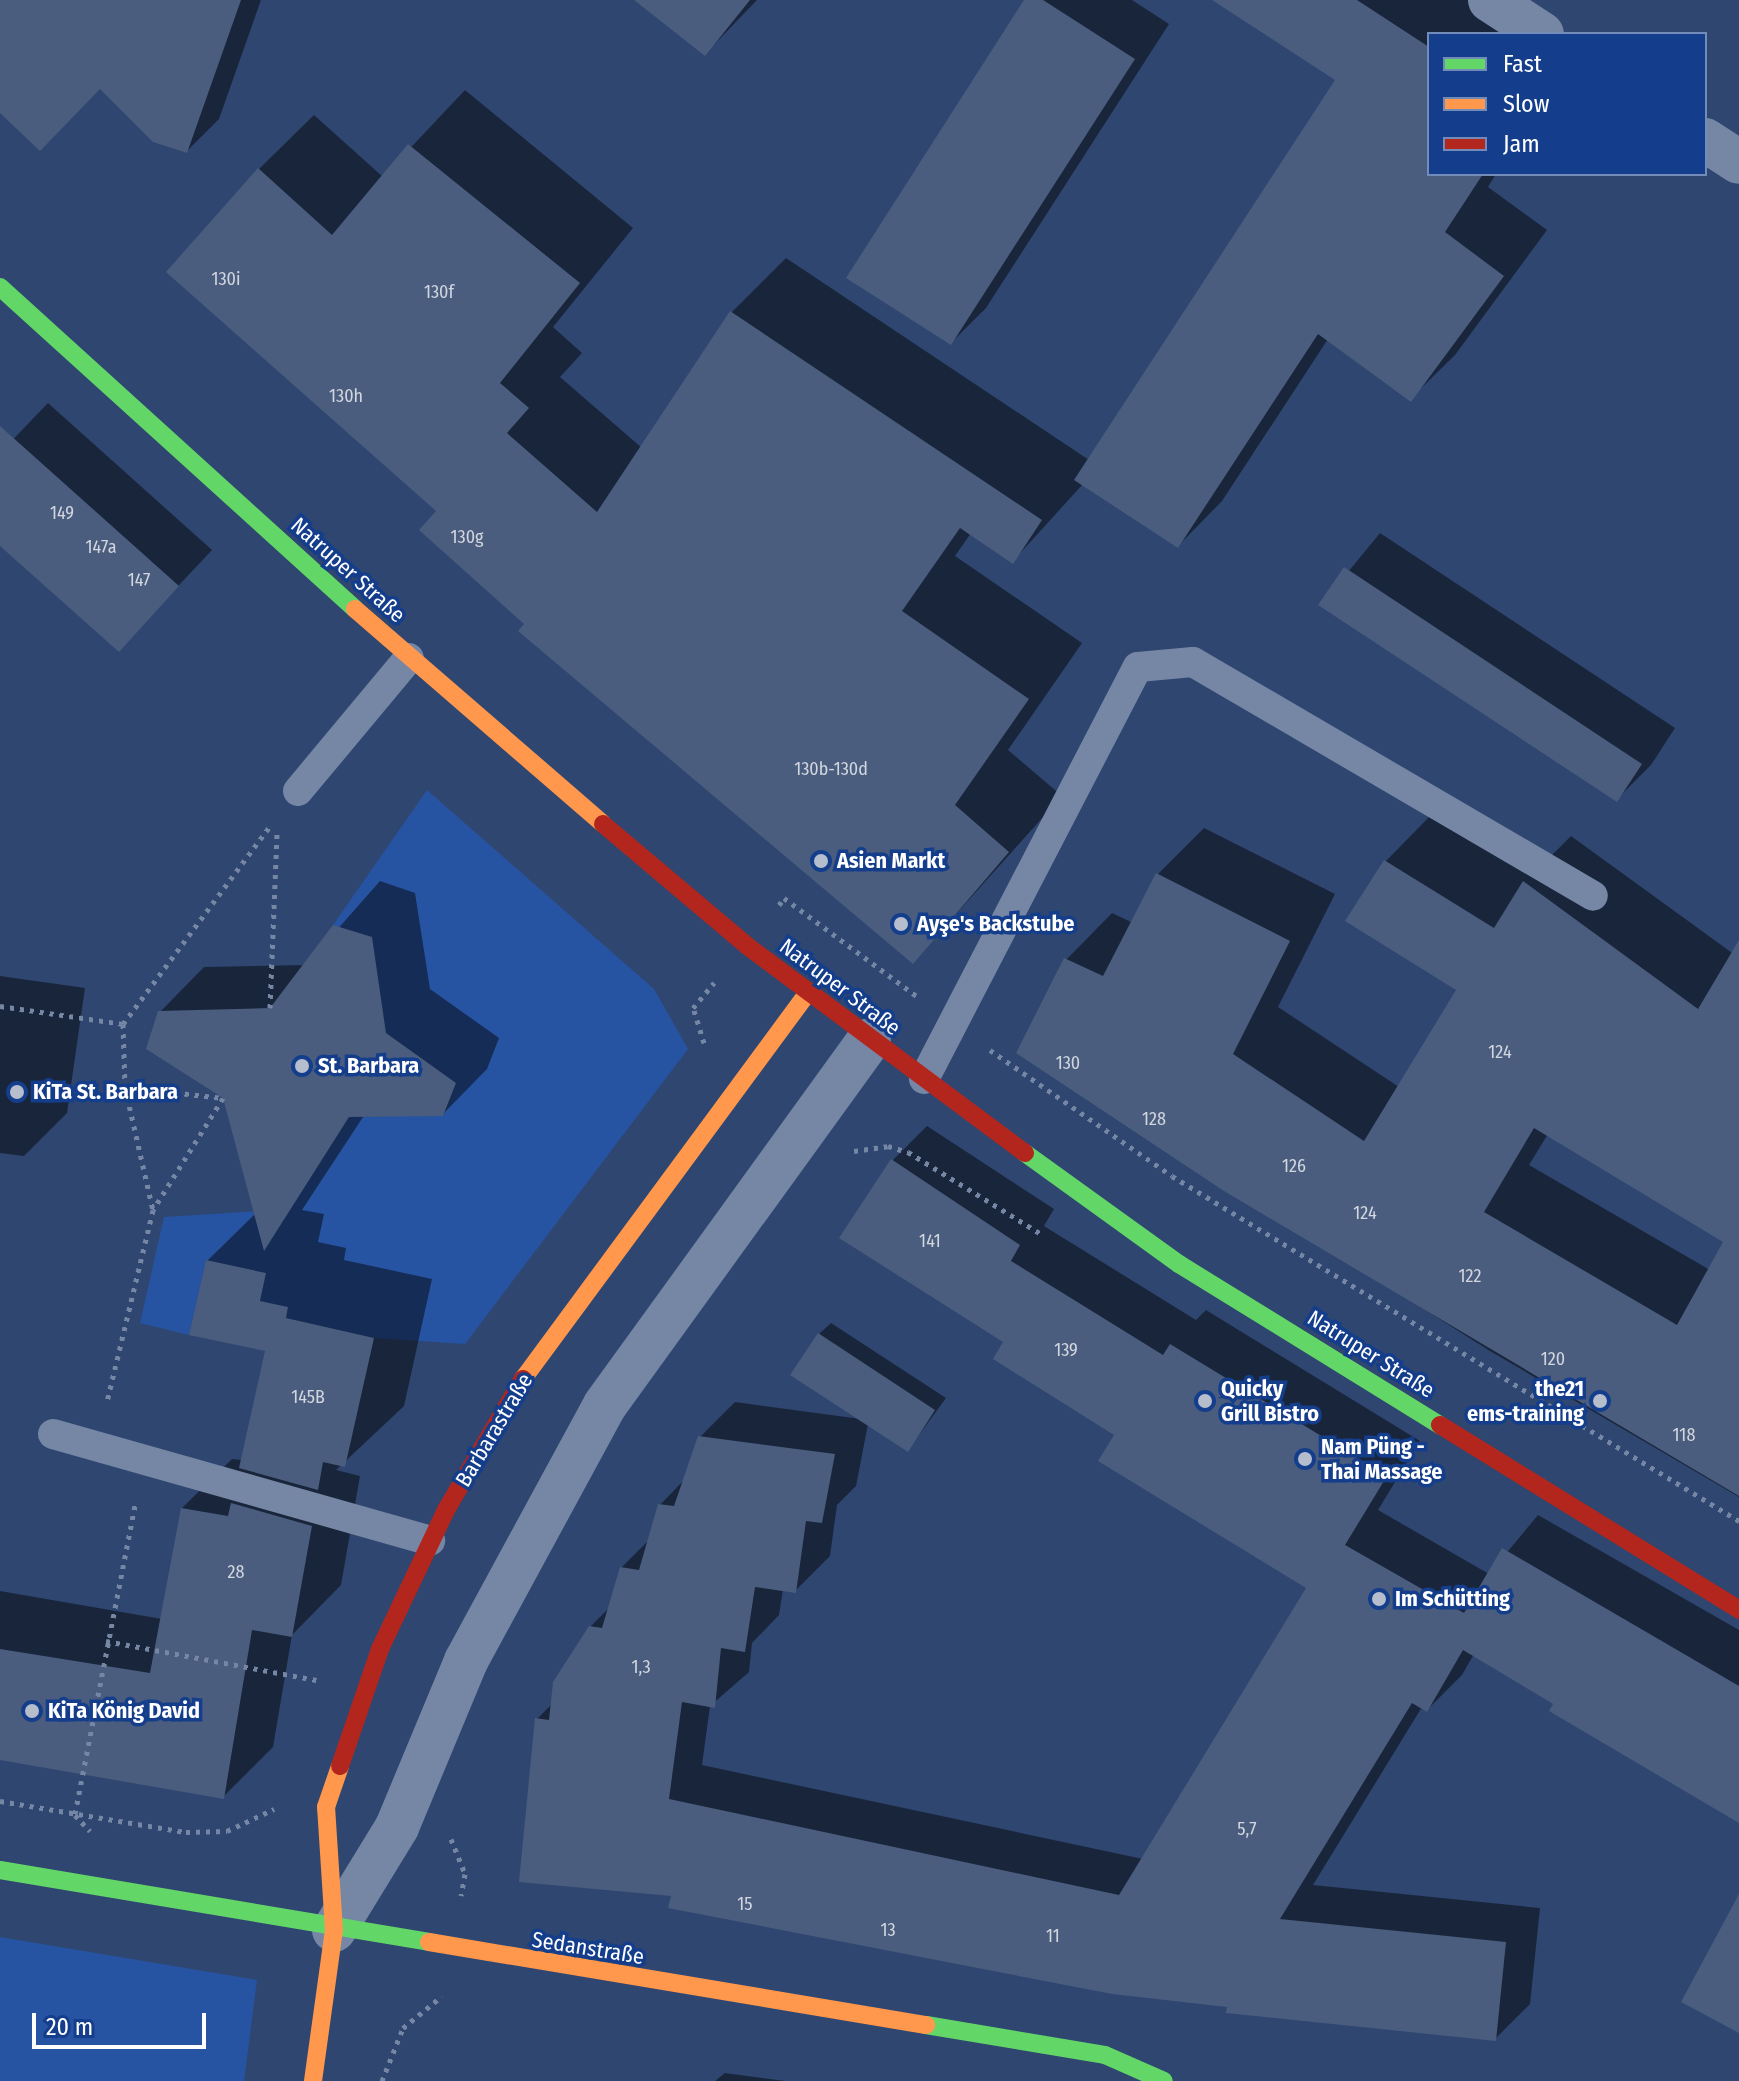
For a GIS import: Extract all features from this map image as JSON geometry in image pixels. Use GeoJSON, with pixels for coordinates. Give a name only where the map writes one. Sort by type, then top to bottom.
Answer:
{"type":"FeatureCollection","features":[{"type":"Feature","properties":{"kind":"street"},"geometry":{"type":"LineString","coordinates":[[1490,0],[1539,32]]}},
{"type":"Feature","properties":{"kind":"street"},"geometry":{"type":"LineString","coordinates":[[1707,141],[1739,162]]}},
{"type":"Feature","properties":{"kind":"street","name":"Natruper Straße"},"geometry":{"type":"LineString","coordinates":[[0,287],[409,658],[869,1040],[1179,1264],[1739,1610]]}},
{"type":"Feature","properties":{"kind":"street","name":"Barbarastraße"},"geometry":{"type":"LineString","coordinates":[[313,2081],[334,1930],[326,1807],[380,1649],[430,1541],[567,1316],[808,992]]}},
{"type":"Feature","properties":{"kind":"street","name":"Barbarastraße"},"geometry":{"type":"LineString","coordinates":[[334,1930],[397,1827],[466,1661],[605,1405],[869,1040]]}},
{"type":"Feature","properties":{"kind":"street","name":"Sedanstraße"},"geometry":{"type":"LineString","coordinates":[[0,1870],[451,1951],[1105,2055],[1164,2081]]}},
{"type":"Feature","properties":{"kind":"lane"},"geometry":{"type":"LineString","coordinates":[[298,791],[409,658]]}},
{"type":"Feature","properties":{"kind":"lane"},"geometry":{"type":"LineString","coordinates":[[924,1079],[1138,667],[1193,662],[1593,896]]}},
{"type":"Feature","properties":{"kind":"lane"},"geometry":{"type":"LineString","coordinates":[[53,1434],[145,1456],[430,1541]]}},
{"type":"Feature","properties":{"kind":"path"},"geometry":{"type":"LineString","coordinates":[[153,1210],[125,1087],[123,1024],[278,817],[270,1008]]}},
{"type":"Feature","properties":{"kind":"path"},"geometry":{"type":"LineString","coordinates":[[784,898],[955,1024],[1172,1176],[1739,1521]]}},
{"type":"Feature","properties":{"kind":"path"},"geometry":{"type":"LineString","coordinates":[[0,1006],[123,1024]]}},
{"type":"Feature","properties":{"kind":"path"},"geometry":{"type":"LineString","coordinates":[[97,1444],[153,1210],[223,1098],[125,1087]]}},
{"type":"Feature","properties":{"kind":"path"},"geometry":{"type":"LineString","coordinates":[[848,1156],[888,1146],[908,1152]]}},
{"type":"Feature","properties":{"kind":"path"},"geometry":{"type":"LineString","coordinates":[[75,1814],[106,1641],[145,1456]]}},
{"type":"Feature","properties":{"kind":"path"},"geometry":{"type":"LineString","coordinates":[[106,1641],[329,1682]]}},
{"type":"Feature","properties":{"kind":"path"},"geometry":{"type":"LineString","coordinates":[[0,1801],[75,1814],[227,1831],[261,1821],[284,1799]]}},
{"type":"Feature","properties":{"kind":"path"},"geometry":{"type":"LineString","coordinates":[[382,2081],[403,2028],[442,1996],[465,1874],[452,1855],[450,1823]]}},
{"type":"Feature","properties":{"kind":"shaded area"},"geometry":{"type":"Polygon","coordinates":[[[427,790],[654,989],[688,1049],[465,1344],[374,1338],[286,1318],[288,1307],[260,1301],[266,1273],[206,1260],[189,1335],[140,1323],[164,1217],[290,1209],[349,1117],[444,1115],[456,1083],[386,1033],[371,937],[333,925],[427,790]]]}},
{"type":"Feature","properties":{"kind":"shaded area"},"geometry":{"type":"Polygon","coordinates":[[[0,1937],[257,1980],[244,2081],[0,2081],[0,1937]]]}},
{"type":"Feature","properties":{"kind":"building"},"geometry":{"type":"Polygon","coordinates":[[[0,0],[241,0],[187,153],[153,142],[100,89],[40,151],[0,113],[0,0]]]}},
{"type":"Feature","properties":{"kind":"building"},"geometry":{"type":"Polygon","coordinates":[[[634,0],[750,0],[705,56],[634,0]]]}},
{"type":"Feature","properties":{"kind":"building"},"geometry":{"type":"Polygon","coordinates":[[[1024,0],[1043,0],[1135,59],[951,345],[846,278],[1024,0]]]}},
{"type":"Feature","properties":{"kind":"building"},"geometry":{"type":"Polygon","coordinates":[[[1212,0],[1357,0],[1427,46],[1427,176],[1482,176],[1445,232],[1504,276],[1411,402],[1318,334],[1178,548],[1074,480],[1335,80],[1212,0]]]}},
{"type":"Feature","properties":{"kind":"building"},"geometry":{"type":"Polygon","coordinates":[[[408,144],[580,283],[500,383],[529,408],[507,433],[597,512],[730,311],[1042,520],[1013,564],[960,528],[902,611],[1029,699],[955,805],[1009,852],[913,964],[518,631],[524,624],[419,530],[436,511],[166,272],[258,168],[332,235],[408,144]]]}},
{"type":"Feature","properties":{"kind":"building"},"geometry":{"type":"Polygon","coordinates":[[[0,426],[179,586],[119,652],[0,546],[0,426]]]}},
{"type":"Feature","properties":{"kind":"building"},"geometry":{"type":"Polygon","coordinates":[[[1344,567],[1642,764],[1617,802],[1318,605],[1344,567]]]}},
{"type":"Feature","properties":{"kind":"building"},"geometry":{"type":"Polygon","coordinates":[[[1384,860],[1494,928],[1523,881],[1698,1009],[1739,940],[1739,1496],[1224,1191],[1016,1053],[1064,958],[1103,976],[1156,873],[1290,941],[1233,1054],[1364,1141],[1456,990],[1345,921],[1384,860]],[[1534,1128],[1484,1212],[1677,1325],[1723,1242],[1534,1128]]]}},
{"type":"Feature","properties":{"kind":"building","name":"St. Barbara"},"geometry":{"type":"Polygon","coordinates":[[[333,925],[372,937],[386,1033],[456,1083],[443,1116],[349,1117],[264,1251],[223,1098],[146,1049],[158,1011],[270,1008],[333,925]]]}},
{"type":"Feature","properties":{"kind":"building"},"geometry":{"type":"Polygon","coordinates":[[[891,1159],[1020,1245],[1011,1261],[1163,1355],[1170,1344],[1387,1476],[1345,1545],[1464,1613],[1502,1548],[1739,1686],[1739,1823],[1549,1711],[1553,1704],[1463,1650],[1427,1712],[1412,1703],[1280,1919],[1506,1942],[1496,2041],[1226,2013],[1227,2007],[1112,1994],[668,1908],[671,1896],[519,1882],[535,1718],[549,1720],[553,1682],[589,1626],[602,1628],[620,1567],[639,1570],[658,1504],[674,1506],[698,1436],[835,1454],[822,1523],[806,1521],[796,1593],[755,1587],[745,1652],[721,1648],[715,1708],[682,1702],[669,1799],[1119,1895],[1306,1588],[1098,1461],[1114,1435],[993,1359],[1003,1342],[839,1238],[891,1159]]]}},
{"type":"Feature","properties":{"kind":"building"},"geometry":{"type":"Polygon","coordinates":[[[206,1260],[266,1273],[260,1301],[288,1307],[286,1318],[374,1338],[345,1467],[323,1462],[318,1490],[239,1468],[265,1351],[189,1335],[206,1260]]]}},
{"type":"Feature","properties":{"kind":"building"},"geometry":{"type":"Polygon","coordinates":[[[818,1333],[935,1410],[908,1452],[790,1375],[818,1333]]]}},
{"type":"Feature","properties":{"kind":"building"},"geometry":{"type":"Polygon","coordinates":[[[231,1503],[312,1526],[292,1637],[252,1630],[224,1799],[0,1760],[0,1649],[150,1673],[181,1508],[228,1516],[231,1503]]]}},
{"type":"Feature","properties":{"kind":"building"},"geometry":{"type":"Polygon","coordinates":[[[1739,1894],[1739,2033],[1681,2002],[1739,1894]]]}},
{"type":"Feature","properties":{"kind":"traffic: fast"},"geometry":{"type":"LineString","coordinates":[[0,287],[355,609]]}},
{"type":"Feature","properties":{"kind":"traffic: fast"},"geometry":{"type":"LineString","coordinates":[[1025,1153],[1179,1264],[1440,1425]]}},
{"type":"Feature","properties":{"kind":"traffic: fast"},"geometry":{"type":"LineString","coordinates":[[0,1870],[429,1942]]}},
{"type":"Feature","properties":{"kind":"traffic: fast"},"geometry":{"type":"LineString","coordinates":[[926,2025],[1105,2055],[1164,2081]]}},
{"type":"Feature","properties":{"kind":"traffic: slow"},"geometry":{"type":"LineString","coordinates":[[355,609],[603,824]]}},
{"type":"Feature","properties":{"kind":"traffic: slow"},"geometry":{"type":"LineString","coordinates":[[523,1379],[808,992]]}},
{"type":"Feature","properties":{"kind":"traffic: slow"},"geometry":{"type":"LineString","coordinates":[[313,2081],[334,1930],[326,1807],[340,1766]]}},
{"type":"Feature","properties":{"kind":"traffic: slow"},"geometry":{"type":"LineString","coordinates":[[429,1942],[926,2025]]}},
{"type":"Feature","properties":{"kind":"traffic: jam"},"geometry":{"type":"LineString","coordinates":[[603,824],[746,945],[1025,1153]]}},
{"type":"Feature","properties":{"kind":"traffic: jam"},"geometry":{"type":"LineString","coordinates":[[340,1766],[380,1649],[446,1510],[523,1379]]}},
{"type":"Feature","properties":{"kind":"traffic: jam"},"geometry":{"type":"LineString","coordinates":[[1440,1425],[1739,1610]]}},
{"type":"Feature","properties":{"kind":"place","name":"Asien Markt"},"geometry":{"type":"Point","coordinates":[821,861]}},
{"type":"Feature","properties":{"kind":"place","name":"Ayşe's Backstube"},"geometry":{"type":"Point","coordinates":[901,924]}},
{"type":"Feature","properties":{"kind":"place","name":"St. Barbara"},"geometry":{"type":"Point","coordinates":[302,1066]}},
{"type":"Feature","properties":{"kind":"place","name":"KiTa St. Barbara"},"geometry":{"type":"Point","coordinates":[17,1092]}},
{"type":"Feature","properties":{"kind":"place","name":"Quicky Grill Bistro"},"geometry":{"type":"Point","coordinates":[1205,1401]}},
{"type":"Feature","properties":{"kind":"place","name":"the21 ems-training"},"geometry":{"type":"Point","coordinates":[1600,1401]}},
{"type":"Feature","properties":{"kind":"place","name":"Nam Püng - Thai Massage"},"geometry":{"type":"Point","coordinates":[1305,1459]}},
{"type":"Feature","properties":{"kind":"place","name":"Im Schütting"},"geometry":{"type":"Point","coordinates":[1379,1599]}},
{"type":"Feature","properties":{"kind":"place","name":"KiTa König David"},"geometry":{"type":"Point","coordinates":[32,1711]}}]}
